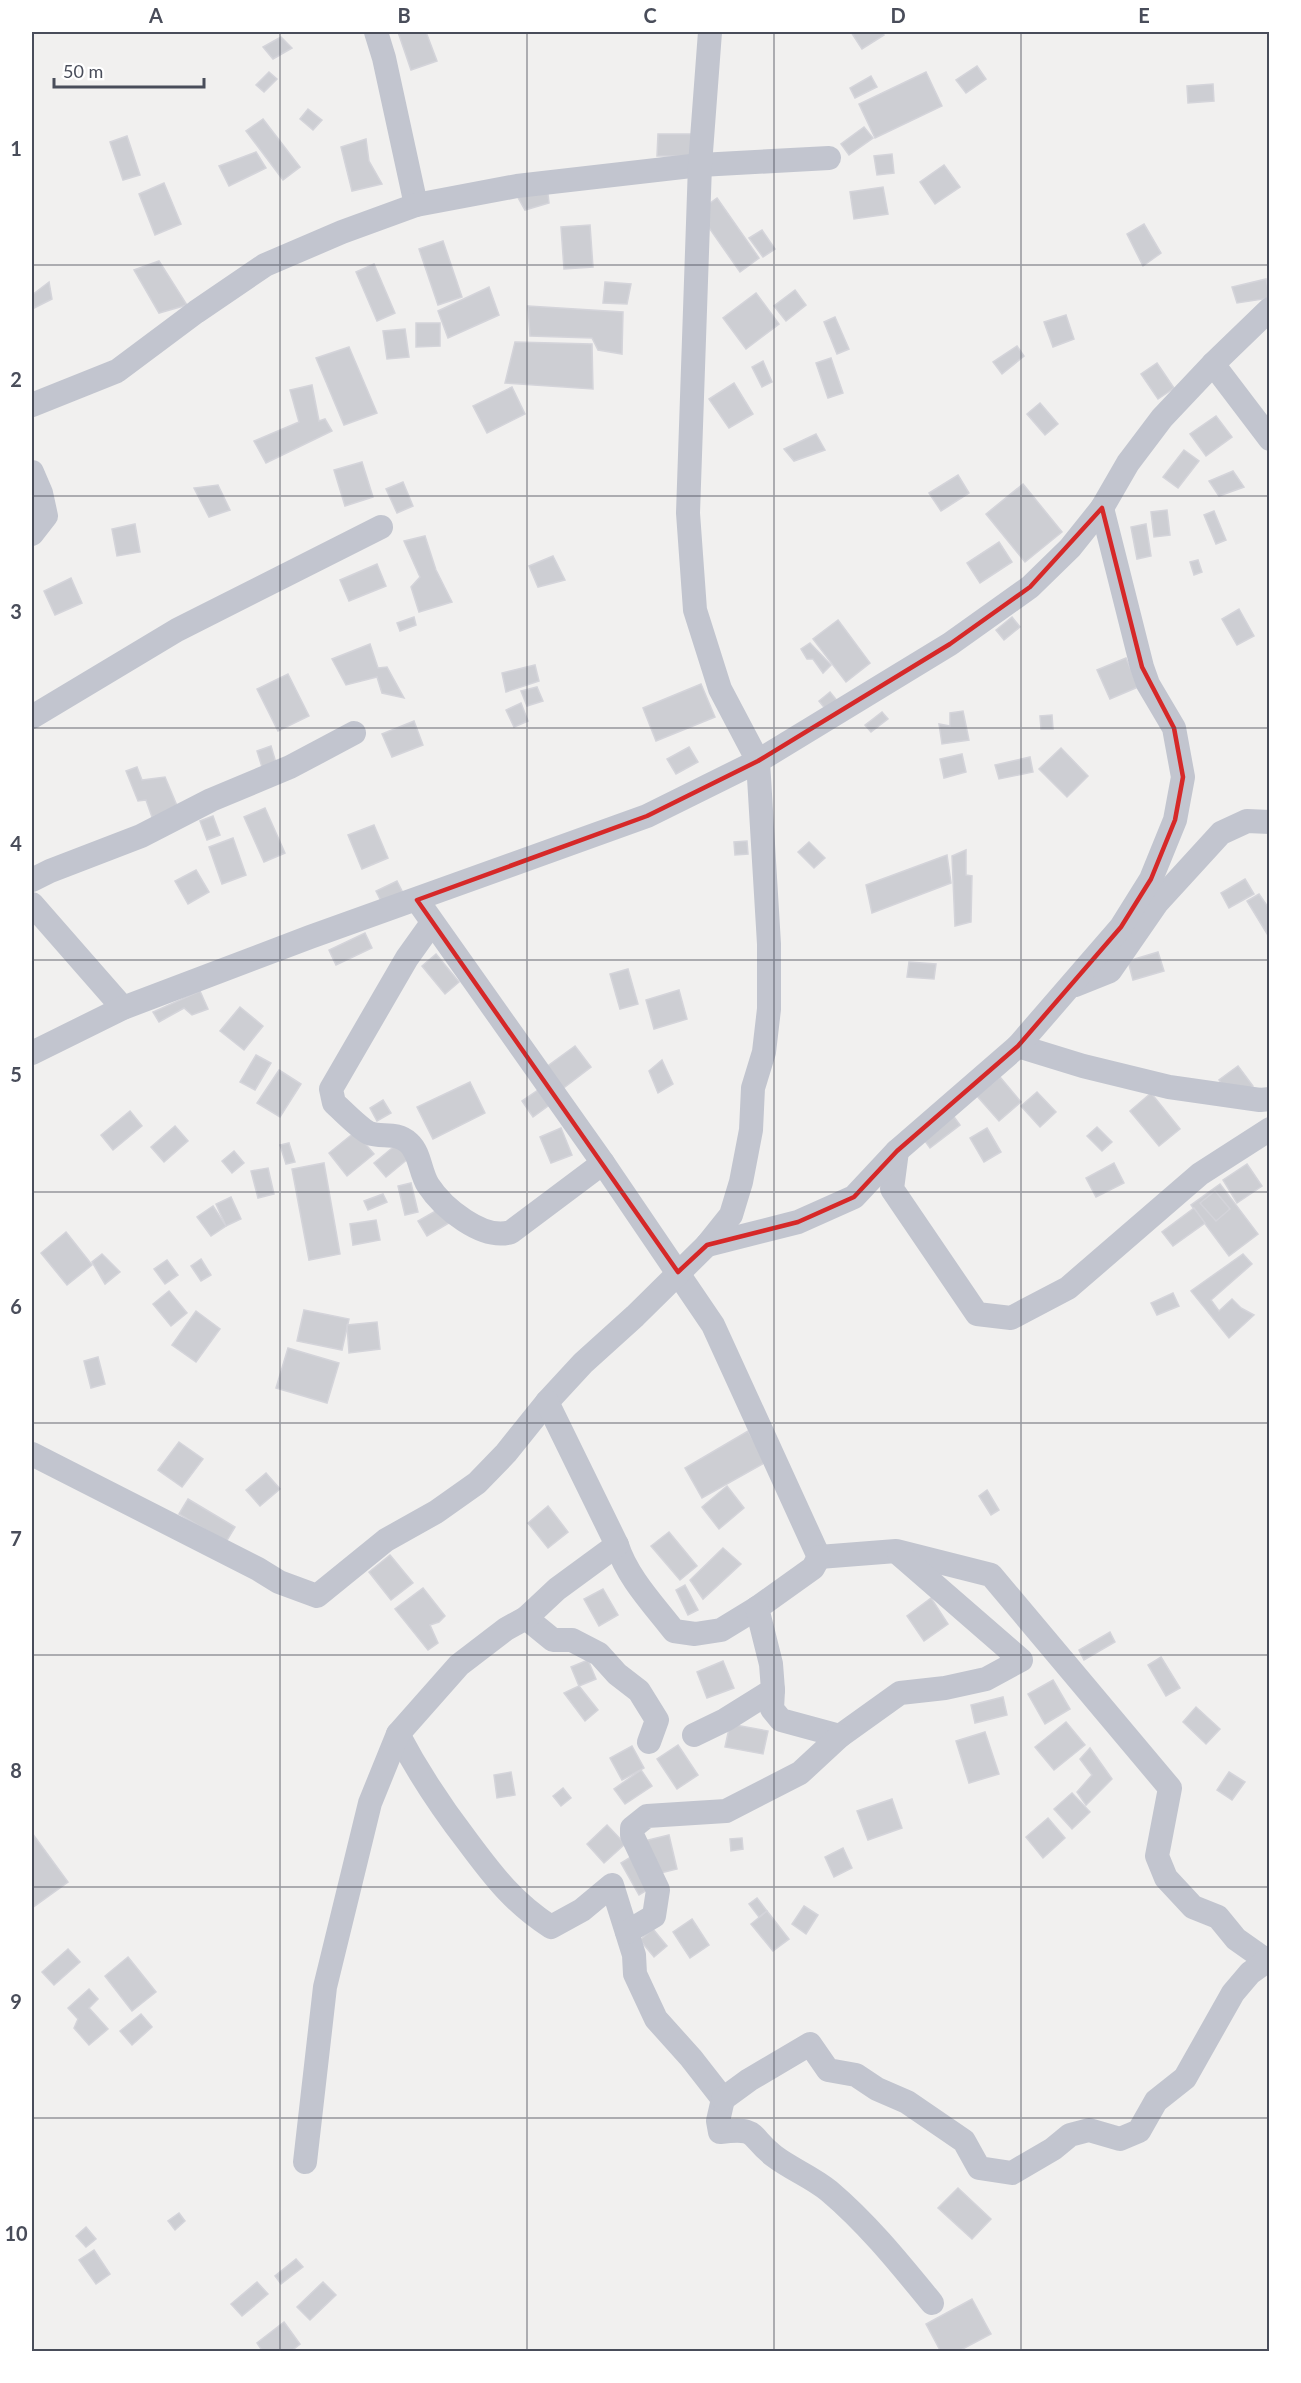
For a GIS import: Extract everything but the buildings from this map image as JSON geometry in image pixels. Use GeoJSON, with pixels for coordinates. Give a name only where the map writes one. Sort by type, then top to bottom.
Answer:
{"type":"FeatureCollection","features":[{"type":"Feature","properties":{"kind":"street"},"geometry":{"type":"LineString","coordinates":[[376,32],[384,57],[416,205]]}},
{"type":"Feature","properties":{"kind":"street"},"geometry":{"type":"LineString","coordinates":[[32,1454],[258,1569],[279,1582],[317,1596],[386,1540],[436,1512],[477,1483],[506,1453],[547,1402],[583,1363],[707,1245],[731,1215],[741,1182],[751,1130],[753,1088],[765,1041],[769,1009],[769,944],[758,761],[720,689],[695,610],[688,513],[700,165],[710,32]]}},
{"type":"Feature","properties":{"kind":"street"},"geometry":{"type":"LineString","coordinates":[[32,405],[117,371],[196,312],[265,265],[342,232],[416,205],[517,186],[700,165],[829,158]]}},
{"type":"Feature","properties":{"kind":"street"},"geometry":{"type":"LineString","coordinates":[[32,1053],[123,1008],[310,937],[647,816],[758,761],[950,644],[1030,587],[1070,548],[1102,508],[1128,463],[1162,418],[1269,309]]}},
{"type":"Feature","properties":{"kind":"street"},"geometry":{"type":"LineString","coordinates":[[1213,364],[1269,439]]}},
{"type":"Feature","properties":{"kind":"street"},"geometry":{"type":"LineString","coordinates":[[32,472],[41,493],[46,516],[32,534]]}},
{"type":"Feature","properties":{"kind":"street"},"geometry":{"type":"LineString","coordinates":[[707,1245],[798,1222],[854,1197],[897,1151],[1018,1046],[1121,927],[1151,879],[1175,820],[1183,777],[1174,728],[1148,684],[1142,667],[1102,508]]}},
{"type":"Feature","properties":{"kind":"street"},"geometry":{"type":"LineString","coordinates":[[32,717],[177,630],[381,527]]}},
{"type":"Feature","properties":{"kind":"street"},"geometry":{"type":"LineString","coordinates":[[32,880],[141,836],[211,800],[290,767],[354,732]]}},
{"type":"Feature","properties":{"kind":"street"},"geometry":{"type":"LineString","coordinates":[[1070,987],[1110,971],[1157,903],[1221,833],[1247,821],[1269,822]]}},
{"type":"Feature","properties":{"kind":"street"},"geometry":{"type":"LineString","coordinates":[[417,900],[603,1163],[713,1325],[819,1557]]}},
{"type":"Feature","properties":{"kind":"street"},"geometry":{"type":"LineString","coordinates":[[32,904],[123,1008]]}},
{"type":"Feature","properties":{"kind":"street"},"geometry":{"type":"LineString","coordinates":[[432,923],[407,958],[331,1089],[334,1103],[370,1133],[393,1134],[409,1143],[419,1160],[427,1185],[450,1209],[470,1226],[500,1236],[511,1232],[603,1163]]}},
{"type":"Feature","properties":{"kind":"street"},"geometry":{"type":"LineString","coordinates":[[1018,1046],[1083,1066],[1169,1087],[1260,1100],[1269,1099]]}},
{"type":"Feature","properties":{"kind":"street"},"geometry":{"type":"LineString","coordinates":[[897,1151],[892,1188],[977,1314],[1011,1318],[1068,1288],[1200,1174],[1269,1129]]}},
{"type":"Feature","properties":{"kind":"street"},"geometry":{"type":"LineString","coordinates":[[547,1402],[621,1557],[674,1631],[696,1634],[721,1630],[758,1608],[813,1568],[819,1557]]}},
{"type":"Feature","properties":{"kind":"street"},"geometry":{"type":"LineString","coordinates":[[305,2162],[325,1987],[370,1803],[398,1734],[459,1665],[506,1629],[525,1618],[557,1589],[617,1545]]}},
{"type":"Feature","properties":{"kind":"street"},"geometry":{"type":"LineString","coordinates":[[819,1557],[896,1551],[991,1575],[1170,1788],[1157,1856],[1166,1878],[1192,1907],[1218,1917],[1236,1939],[1269,1961],[1250,1973],[1233,1993],[1185,2078],[1156,2102],[1139,2131],[1120,2139],[1089,2130],[1070,2135],[1053,2149],[1012,2173],[979,2168],[964,2141],[907,2102],[877,2089],[856,2075],[828,2070],[810,2044],[749,2080],[723,2099],[718,2121],[720,2132],[737,2130],[753,2133],[774,2156],[828,2190],[886,2247],[932,2303]]}},
{"type":"Feature","properties":{"kind":"street"},"geometry":{"type":"LineString","coordinates":[[896,1551],[1021,1660]]}},
{"type":"Feature","properties":{"kind":"street"},"geometry":{"type":"LineString","coordinates":[[758,1608],[771,1664],[774,1690],[772,1709],[781,1720],[840,1736]]}},
{"type":"Feature","properties":{"kind":"street"},"geometry":{"type":"LineString","coordinates":[[525,1618],[553,1640],[572,1640],[599,1654],[617,1674],[639,1691],[657,1720],[649,1742]]}},
{"type":"Feature","properties":{"kind":"street"},"geometry":{"type":"LineString","coordinates":[[627,1932],[654,1916],[658,1890],[632,1828],[646,1816],[726,1810],[800,1773],[840,1736],[900,1693],[945,1688],[986,1679],[1021,1660],[1039,1656],[1065,1661]]}},
{"type":"Feature","properties":{"kind":"street"},"geometry":{"type":"LineString","coordinates":[[694,1735],[725,1720],[774,1690]]}},
{"type":"Feature","properties":{"kind":"street"},"geometry":{"type":"LineString","coordinates":[[398,1734],[417,1772],[446,1815],[507,1893],[533,1915],[551,1927],[582,1910],[612,1885],[634,1955],[635,1974],[656,2019],[723,2099]]}},
{"type":"Feature","properties":{"kind":"highlighted area"},"geometry":{"type":"Polygon","coordinates":[[[1102,508],[1142,667],[1174,728],[1183,777],[1175,820],[1151,879],[1121,927],[1018,1046],[897,1151],[854,1197],[798,1222],[707,1245],[678,1272],[417,900],[647,816],[758,761],[950,644],[1030,587],[1102,508]]]}}]}
